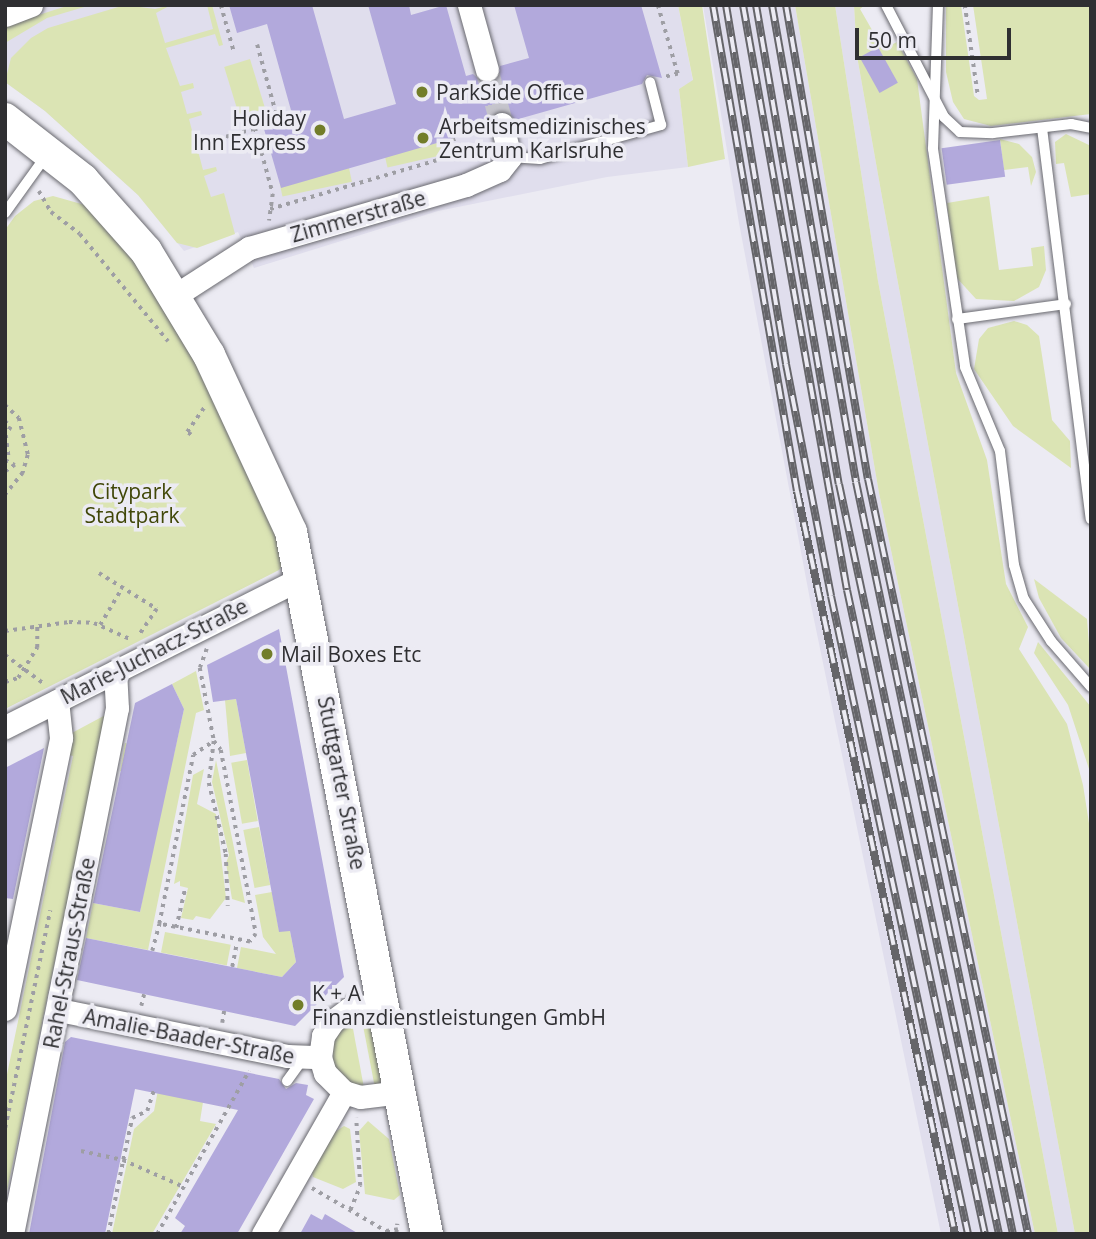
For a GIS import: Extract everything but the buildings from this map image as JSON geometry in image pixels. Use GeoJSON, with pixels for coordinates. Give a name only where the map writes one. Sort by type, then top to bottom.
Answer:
{"type":"FeatureCollection","features":[{"type":"Feature","properties":{"kind":"main road","name":"Stuttgarter Straße"},"geometry":{"type":"LineString","coordinates":[[5,119],[50,152],[119,218],[176,295],[275,492],[303,577],[384,1003],[386,1094],[411,1231]]}},
{"type":"Feature","properties":{"kind":"street"},"geometry":{"type":"LineString","coordinates":[[5,15],[31,5]]}},
{"type":"Feature","properties":{"kind":"street"},"geometry":{"type":"LineString","coordinates":[[468,5],[487,70]]}},
{"type":"Feature","properties":{"kind":"street","name":"Zimmerstraße"},"geometry":{"type":"LineString","coordinates":[[176,295],[249,248],[466,184],[500,170],[506,140]]}},
{"type":"Feature","properties":{"kind":"street","name":"Marie-Juchacz-Straße"},"geometry":{"type":"LineString","coordinates":[[5,727],[303,577]]}},
{"type":"Feature","properties":{"kind":"street","name":"Rahel-Straus-Straße"},"geometry":{"type":"LineString","coordinates":[[12,1234],[59,1010],[117,708],[115,672]]}},
{"type":"Feature","properties":{"kind":"street"},"geometry":{"type":"LineString","coordinates":[[5,1009],[61,738],[57,701]]}},
{"type":"Feature","properties":{"kind":"street"},"geometry":{"type":"LineString","coordinates":[[384,1003],[349,1009],[332,1021],[312,1058],[344,1092],[386,1094]]}},
{"type":"Feature","properties":{"kind":"street","name":"Amalie-Baader-Straße"},"geometry":{"type":"LineString","coordinates":[[59,1010],[260,1051],[312,1058]]}},
{"type":"Feature","properties":{"kind":"street"},"geometry":{"type":"LineString","coordinates":[[263,1234],[344,1092]]}},
{"type":"Feature","properties":{"kind":"lane"},"geometry":{"type":"LineString","coordinates":[[886,5],[944,117],[960,132],[1071,124],[1091,128]]}},
{"type":"Feature","properties":{"kind":"lane"},"geometry":{"type":"LineString","coordinates":[[938,5],[933,149],[969,385],[1000,451],[1014,565],[1024,598],[1051,641],[1091,687]]}},
{"type":"Feature","properties":{"kind":"lane"},"geometry":{"type":"LineString","coordinates":[[506,140],[540,159],[661,125],[651,83]]}},
{"type":"Feature","properties":{"kind":"lane"},"geometry":{"type":"LineString","coordinates":[[1042,128],[1091,519]]}},
{"type":"Feature","properties":{"kind":"lane"},"geometry":{"type":"LineString","coordinates":[[5,213],[50,152]]}},
{"type":"Feature","properties":{"kind":"lane"},"geometry":{"type":"LineString","coordinates":[[957,319],[1066,304]]}},
{"type":"Feature","properties":{"kind":"lane"},"geometry":{"type":"LineString","coordinates":[[287,1080],[312,1058]]}},
{"type":"Feature","properties":{"kind":"path"},"geometry":{"type":"LineString","coordinates":[[221,5],[234,52]]}},
{"type":"Feature","properties":{"kind":"path"},"geometry":{"type":"LineString","coordinates":[[651,83],[678,74],[658,5]]}},
{"type":"Feature","properties":{"kind":"path"},"geometry":{"type":"LineString","coordinates":[[965,5],[978,95]]}},
{"type":"Feature","properties":{"kind":"path"},"geometry":{"type":"LineString","coordinates":[[218,139],[278,122],[257,45]]}},
{"type":"Feature","properties":{"kind":"path"},"geometry":{"type":"LineString","coordinates":[[255,128],[273,194],[270,209],[274,240]]}},
{"type":"Feature","properties":{"kind":"path"},"geometry":{"type":"LineString","coordinates":[[453,138],[458,155]]}},
{"type":"Feature","properties":{"kind":"path"},"geometry":{"type":"LineString","coordinates":[[270,209],[506,140]]}},
{"type":"Feature","properties":{"kind":"path"},"geometry":{"type":"LineString","coordinates":[[43,197],[51,212],[80,234],[173,346]]}},
{"type":"Feature","properties":{"kind":"path"},"geometry":{"type":"LineString","coordinates":[[5,405],[19,418],[28,455],[23,473],[5,495]]}},
{"type":"Feature","properties":{"kind":"path"},"geometry":{"type":"LineString","coordinates":[[19,418],[10,424],[6,435],[7,460],[14,469],[23,473]]}},
{"type":"Feature","properties":{"kind":"path"},"geometry":{"type":"LineString","coordinates":[[5,421],[10,424]]}},
{"type":"Feature","properties":{"kind":"path"},"geometry":{"type":"LineString","coordinates":[[5,472],[14,469]]}},
{"type":"Feature","properties":{"kind":"path"},"geometry":{"type":"LineString","coordinates":[[5,631],[37,624],[100,625],[135,642],[157,609],[99,573]]}},
{"type":"Feature","properties":{"kind":"path"},"geometry":{"type":"LineString","coordinates":[[100,625],[123,588]]}},
{"type":"Feature","properties":{"kind":"path"},"geometry":{"type":"LineString","coordinates":[[5,682],[25,669],[37,648],[37,624]]}},
{"type":"Feature","properties":{"kind":"path"},"geometry":{"type":"LineString","coordinates":[[5,655],[25,669],[57,701]]}},
{"type":"Feature","properties":{"kind":"path"},"geometry":{"type":"LineString","coordinates":[[200,668],[214,741],[209,783],[226,854],[223,861],[228,906]]}},
{"type":"Feature","properties":{"kind":"path"},"geometry":{"type":"LineString","coordinates":[[152,951],[193,755],[214,741]]}},
{"type":"Feature","properties":{"kind":"path"},"geometry":{"type":"LineString","coordinates":[[159,924],[237,941],[250,942],[256,934],[222,750],[214,741]]}},
{"type":"Feature","properties":{"kind":"path"},"geometry":{"type":"LineString","coordinates":[[176,928],[185,888]]}},
{"type":"Feature","properties":{"kind":"path"},"geometry":{"type":"LineString","coordinates":[[232,967],[237,941]]}},
{"type":"Feature","properties":{"kind":"path"},"geometry":{"type":"LineString","coordinates":[[157,1234],[260,1051]]}},
{"type":"Feature","properties":{"kind":"path"},"geometry":{"type":"LineString","coordinates":[[108,1234],[132,1118],[148,1111],[154,1089]]}},
{"type":"Feature","properties":{"kind":"path"},"geometry":{"type":"LineString","coordinates":[[350,1210],[360,1186],[355,1120],[386,1094]]}},
{"type":"Feature","properties":{"kind":"path"},"geometry":{"type":"LineString","coordinates":[[81,1151],[124,1160],[184,1188]]}},
{"type":"Feature","properties":{"kind":"path"},"geometry":{"type":"LineString","coordinates":[[295,1179],[386,1231],[411,1231]]}},
{"type":"Feature","properties":{"kind":"shaded area"},"geometry":{"type":"Polygon","coordinates":[[[5,5],[678,5],[693,81],[679,89],[688,167],[607,177],[438,211],[254,268],[238,232],[184,251],[138,195],[45,111],[5,82],[5,5]]]}},
{"type":"Feature","properties":{"kind":"shaded area"},"geometry":{"type":"Polygon","coordinates":[[[703,5],[795,5],[879,493],[1035,1234],[941,1234],[811,605],[739,223],[703,5]]]}},
{"type":"Feature","properties":{"kind":"shaded area"},"geometry":{"type":"Polygon","coordinates":[[[835,5],[854,5],[857,56],[882,197],[1075,1234],[1058,1234],[878,281],[835,5]]]}},
{"type":"Feature","properties":{"kind":"green space"},"geometry":{"type":"Polygon","coordinates":[[[70,5],[91,5],[47,18],[5,43],[7,25],[70,5]]]}},
{"type":"Feature","properties":{"kind":"green space"},"geometry":{"type":"Polygon","coordinates":[[[125,5],[155,9],[171,5],[156,13],[165,43],[213,29],[207,5],[212,5],[223,45],[219,46],[215,34],[166,48],[180,86],[193,83],[194,88],[181,92],[187,114],[201,111],[202,115],[189,119],[195,142],[208,139],[210,143],[197,147],[203,170],[216,167],[217,171],[204,176],[211,197],[224,193],[235,234],[197,248],[177,243],[138,195],[45,111],[5,82],[11,58],[31,38],[48,28],[125,5]]]}},
{"type":"Feature","properties":{"kind":"green space"},"geometry":{"type":"Polygon","coordinates":[[[678,5],[702,5],[725,159],[688,167],[679,89],[693,80],[678,5]]]}},
{"type":"Feature","properties":{"kind":"green space"},"geometry":{"type":"Polygon","coordinates":[[[795,5],[835,5],[878,281],[1058,1234],[1035,1234],[879,493],[795,5]]]}},
{"type":"Feature","properties":{"kind":"green space"},"geometry":{"type":"Polygon","coordinates":[[[854,5],[865,5],[860,9],[883,49],[897,42],[917,79],[956,373],[987,460],[1006,584],[1028,627],[1019,649],[1067,724],[1083,785],[1091,836],[1090,1234],[1075,1234],[882,197],[857,56],[854,5]]]}},
{"type":"Feature","properties":{"kind":"green space"},"geometry":{"type":"Polygon","coordinates":[[[946,5],[961,5],[974,96],[979,100],[987,99],[973,5],[1091,5],[1091,114],[991,126],[964,119],[953,102],[946,72],[946,5]]]}},
{"type":"Feature","properties":{"kind":"green space"},"geometry":{"type":"Polygon","coordinates":[[[250,59],[265,109],[239,117],[224,67],[250,59]]]}},
{"type":"Feature","properties":{"kind":"green space"},"geometry":{"type":"Polygon","coordinates":[[[1066,134],[1091,146],[1091,194],[1071,197],[1064,163],[1056,164],[1055,142],[1066,134]]]}},
{"type":"Feature","properties":{"kind":"green space"},"geometry":{"type":"Polygon","coordinates":[[[1000,139],[1019,144],[1032,157],[1036,172],[1031,186],[1028,167],[1004,170],[1000,139]]]}},
{"type":"Feature","properties":{"kind":"green space"},"geometry":{"type":"Polygon","coordinates":[[[445,141],[448,154],[388,168],[385,155],[445,141]]]}},
{"type":"Feature","properties":{"kind":"green space"},"geometry":{"type":"Polygon","coordinates":[[[349,168],[352,182],[282,196],[280,183],[349,168]]]}},
{"type":"Feature","properties":{"kind":"green space","name":"Citypark Stadtpark"},"geometry":{"type":"Polygon","coordinates":[[[53,196],[85,205],[163,293],[288,557],[279,570],[5,709],[5,230],[15,216],[34,201],[53,196]]]}},
{"type":"Feature","properties":{"kind":"green space"},"geometry":{"type":"Polygon","coordinates":[[[989,196],[999,270],[1033,266],[1031,248],[1044,246],[1046,270],[1039,287],[1014,301],[976,299],[955,276],[947,203],[989,196]]]}},
{"type":"Feature","properties":{"kind":"green space"},"geometry":{"type":"Polygon","coordinates":[[[1014,321],[1027,325],[1039,336],[1052,420],[1070,441],[1071,468],[1013,426],[974,369],[979,339],[988,328],[1014,321]]]}},
{"type":"Feature","properties":{"kind":"green space"},"geometry":{"type":"Polygon","coordinates":[[[1034,579],[1087,619],[1091,670],[1061,638],[1039,598],[1034,579]]]}},
{"type":"Feature","properties":{"kind":"green space"},"geometry":{"type":"Polygon","coordinates":[[[1038,642],[1091,707],[1091,775],[1068,705],[1034,653],[1038,642]]]}},
{"type":"Feature","properties":{"kind":"green space"},"geometry":{"type":"Polygon","coordinates":[[[196,671],[204,710],[196,713],[148,950],[86,938],[93,903],[140,912],[150,858],[104,849],[110,824],[166,781],[120,771],[125,743],[174,754],[184,709],[172,684],[196,671]]]}},
{"type":"Feature","properties":{"kind":"green space"},"geometry":{"type":"Polygon","coordinates":[[[236,699],[246,753],[230,756],[225,700],[236,699]]]}},
{"type":"Feature","properties":{"kind":"green space"},"geometry":{"type":"Polygon","coordinates":[[[111,712],[96,763],[5,1201],[5,1084],[73,756],[66,754],[70,734],[111,712]]]}},
{"type":"Feature","properties":{"kind":"green space"},"geometry":{"type":"Polygon","coordinates":[[[216,760],[245,903],[232,899],[226,863],[229,855],[212,782],[216,760]]]}},
{"type":"Feature","properties":{"kind":"green space"},"geometry":{"type":"Polygon","coordinates":[[[247,760],[258,821],[242,824],[231,763],[247,760]]]}},
{"type":"Feature","properties":{"kind":"green space"},"geometry":{"type":"Polygon","coordinates":[[[204,769],[197,804],[216,814],[226,898],[210,919],[196,916],[193,920],[181,918],[188,888],[180,886],[180,881],[174,884],[193,775],[204,769]]]}},
{"type":"Feature","properties":{"kind":"green space"},"geometry":{"type":"Polygon","coordinates":[[[259,827],[270,885],[255,888],[243,830],[259,827]]]}},
{"type":"Feature","properties":{"kind":"green space"},"geometry":{"type":"Polygon","coordinates":[[[272,892],[279,931],[290,931],[296,962],[282,977],[237,968],[241,947],[276,954],[263,937],[255,895],[272,892]]]}},
{"type":"Feature","properties":{"kind":"green space"},"geometry":{"type":"Polygon","coordinates":[[[165,932],[231,945],[227,965],[161,953],[165,932]]]}},
{"type":"Feature","properties":{"kind":"green space"},"geometry":{"type":"Polygon","coordinates":[[[361,1015],[374,1019],[384,1082],[375,1088],[361,1015]]]}},
{"type":"Feature","properties":{"kind":"green space"},"geometry":{"type":"Polygon","coordinates":[[[351,1018],[364,1088],[351,1086],[332,1066],[334,1033],[351,1018]]]}},
{"type":"Feature","properties":{"kind":"green space"},"geometry":{"type":"Polygon","coordinates":[[[158,1090],[203,1102],[200,1121],[216,1124],[152,1234],[112,1234],[134,1129],[154,1111],[158,1090]]]}},
{"type":"Feature","properties":{"kind":"green space"},"geometry":{"type":"Polygon","coordinates":[[[368,1121],[389,1139],[400,1195],[394,1200],[365,1194],[359,1131],[368,1121]]]}},
{"type":"Feature","properties":{"kind":"green space"},"geometry":{"type":"Polygon","coordinates":[[[344,1126],[350,1129],[356,1182],[343,1189],[313,1177],[311,1168],[326,1138],[344,1126]]]}},
{"type":"Feature","properties":{"kind":"tunnel"},"geometry":{"type":"LineString","coordinates":[[487,70],[502,124]]}},
{"type":"Feature","properties":{"kind":"railway"},"geometry":{"type":"LineString","coordinates":[[713,5],[797,491],[955,1234]]}},
{"type":"Feature","properties":{"kind":"railway"},"geometry":{"type":"LineString","coordinates":[[726,5],[786,364],[831,596],[968,1234]]}},
{"type":"Feature","properties":{"kind":"railway"},"geometry":{"type":"LineString","coordinates":[[743,5],[847,590],[985,1234]]}},
{"type":"Feature","properties":{"kind":"railway"},"geometry":{"type":"LineString","coordinates":[[756,5],[839,484],[999,1234]]}},
{"type":"Feature","properties":{"kind":"railway"},"geometry":{"type":"LineString","coordinates":[[772,5],[856,482],[1013,1234]]}},
{"type":"Feature","properties":{"kind":"railway"},"geometry":{"type":"LineString","coordinates":[[786,5],[868,479],[1028,1234]]}},
{"type":"Feature","properties":{"kind":"place","name":"ParkSide Office"},"geometry":{"type":"Point","coordinates":[422,92]}},
{"type":"Feature","properties":{"kind":"place","name":"Holiday Inn Express"},"geometry":{"type":"Point","coordinates":[320,130]}},
{"type":"Feature","properties":{"kind":"place","name":"Arbeitsmedizinisches Zentrum Karlsruhe"},"geometry":{"type":"Point","coordinates":[423,138]}},
{"type":"Feature","properties":{"kind":"place","name":"Mail Boxes Etc"},"geometry":{"type":"Point","coordinates":[267,654]}},
{"type":"Feature","properties":{"kind":"place","name":"K + A Finanzdienstleistungen GmbH"},"geometry":{"type":"Point","coordinates":[298,1005]}}]}
